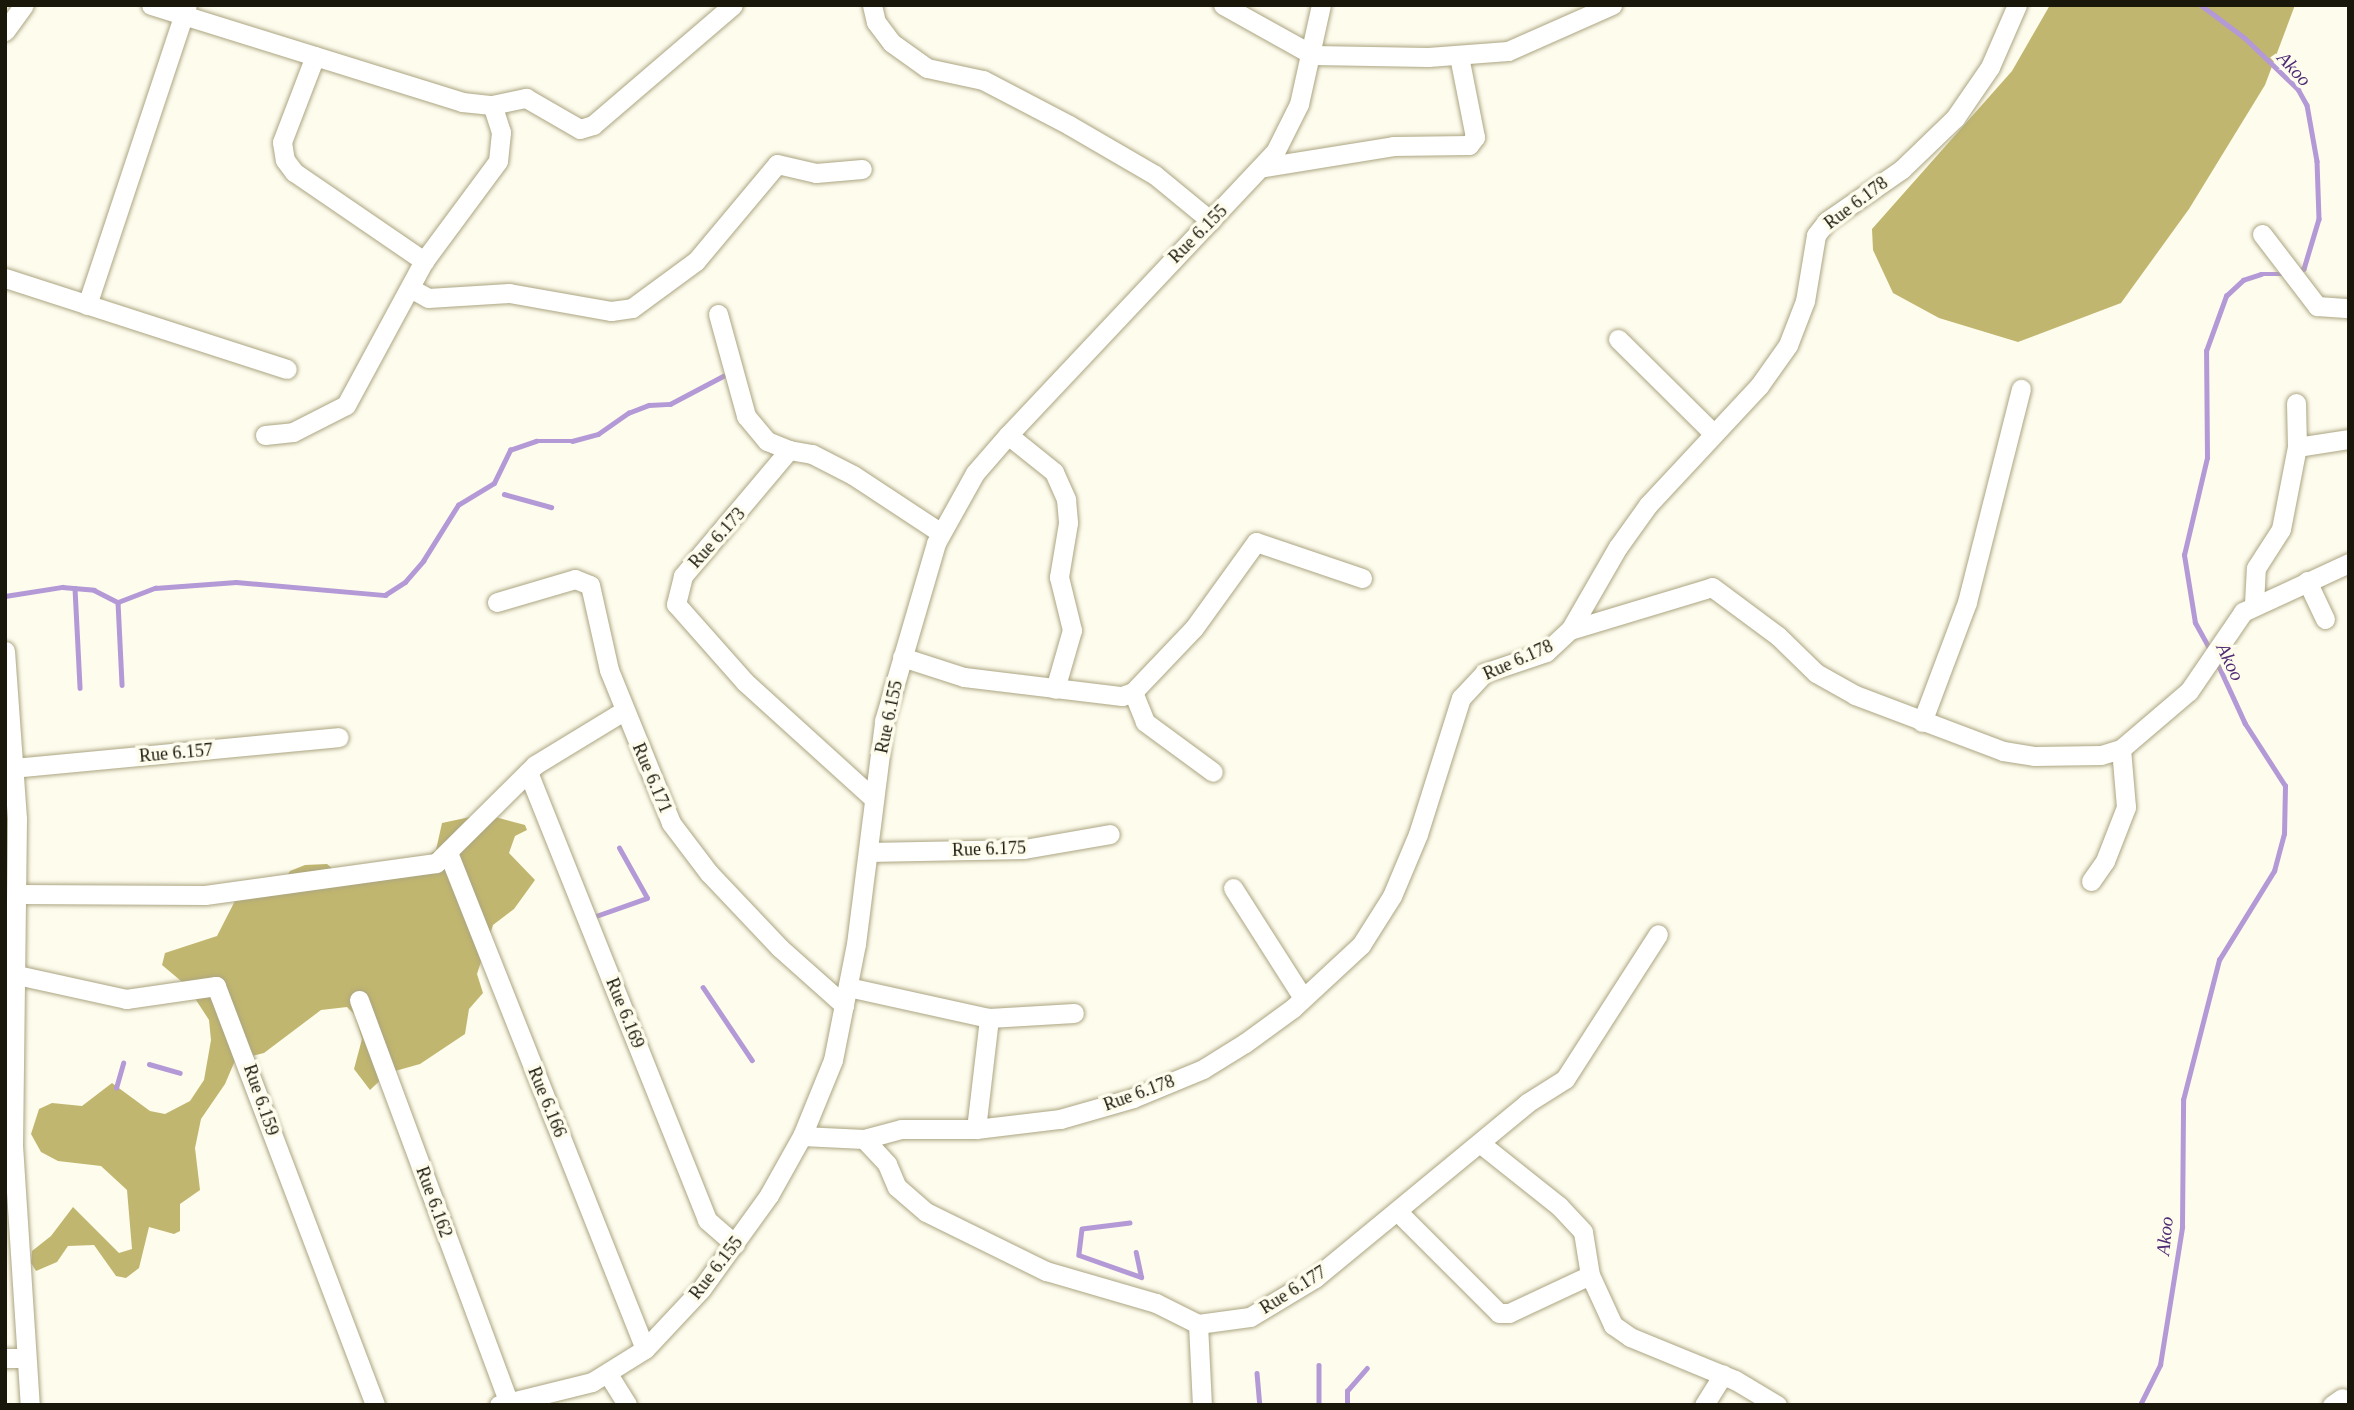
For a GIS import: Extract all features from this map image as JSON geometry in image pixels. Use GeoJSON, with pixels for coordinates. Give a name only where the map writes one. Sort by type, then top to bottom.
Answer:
{"type":"FeatureCollection","features":[{"type":"Feature","properties":{"kind":"street"},"geometry":{"type":"LineString","coordinates":[[5,31],[24,5]]}},
{"type":"Feature","properties":{"kind":"street"},"geometry":{"type":"LineString","coordinates":[[151,5],[186,10],[315,56],[463,102],[492,105],[526,98],[566,124],[580,128],[593,125],[733,5]]}},
{"type":"Feature","properties":{"kind":"street"},"geometry":{"type":"LineString","coordinates":[[872,5],[876,22],[892,43],[927,68],[983,80],[1069,125],[1155,175],[1211,221]]}},
{"type":"Feature","properties":{"kind":"street"},"geometry":{"type":"LineString","coordinates":[[1223,5],[1313,55],[1459,56],[1508,51],[1612,5]]}},
{"type":"Feature","properties":{"kind":"street","name":"Rue 6.155"},"geometry":{"type":"LineString","coordinates":[[504,1404],[549,1400],[608,1374],[645,1349],[702,1288],[769,1195],[802,1136],[833,1060],[846,996],[868,852],[884,721],[922,579],[941,533],[975,473],[1264,167],[1287,135],[1313,55],[1321,5]]}},
{"type":"Feature","properties":{"kind":"street","name":"Rue 6.178"},"geometry":{"type":"LineString","coordinates":[[864,1139],[901,1129],[976,1129],[1060,1119],[1133,1098],[1203,1069],[1303,998],[1361,945],[1378,923],[1428,809],[1449,727],[1473,682],[1484,673],[1546,652],[1570,630],[1618,547],[1713,432],[1759,386],[1788,345],[1805,300],[1816,235],[1827,221],[1902,169],[1955,118],[1990,67],[2017,5]]}},
{"type":"Feature","properties":{"kind":"street"},"geometry":{"type":"LineString","coordinates":[[87,305],[186,10]]}},
{"type":"Feature","properties":{"kind":"street"},"geometry":{"type":"LineString","coordinates":[[315,56],[282,142],[285,160],[313,185],[424,261]]}},
{"type":"Feature","properties":{"kind":"street"},"geometry":{"type":"LineString","coordinates":[[1264,167],[1393,146],[1469,145],[1475,137],[1459,56]]}},
{"type":"Feature","properties":{"kind":"street"},"geometry":{"type":"LineString","coordinates":[[265,435],[293,432],[346,405],[412,289],[424,261],[498,161],[501,132],[492,105]]}},
{"type":"Feature","properties":{"kind":"street"},"geometry":{"type":"LineString","coordinates":[[412,289],[428,298],[445,300],[509,293],[611,311],[632,308],[696,261],[777,164],[816,173],[862,169]]}},
{"type":"Feature","properties":{"kind":"street"},"geometry":{"type":"LineString","coordinates":[[2262,234],[2317,306],[2349,308]]}},
{"type":"Feature","properties":{"kind":"street"},"geometry":{"type":"LineString","coordinates":[[5,278],[287,369]]}},
{"type":"Feature","properties":{"kind":"street"},"geometry":{"type":"LineString","coordinates":[[718,314],[747,416],[767,441],[789,450],[811,454],[853,474],[941,533]]}},
{"type":"Feature","properties":{"kind":"street"},"geometry":{"type":"LineString","coordinates":[[1618,339],[1713,432]]}},
{"type":"Feature","properties":{"kind":"street"},"geometry":{"type":"LineString","coordinates":[[1922,722],[1966,602],[2021,389]]}},
{"type":"Feature","properties":{"kind":"street"},"geometry":{"type":"LineString","coordinates":[[2254,604],[2256,568],[2281,529],[2298,447],[2296,403]]}},
{"type":"Feature","properties":{"kind":"street"},"geometry":{"type":"LineString","coordinates":[[1008,436],[1054,472],[1064,491],[1068,523],[1059,577],[1072,630],[1055,689]]}},
{"type":"Feature","properties":{"kind":"street"},"geometry":{"type":"LineString","coordinates":[[2298,447],[2349,439]]}},
{"type":"Feature","properties":{"kind":"street","name":"Rue 6.173"},"geometry":{"type":"LineString","coordinates":[[789,450],[683,576],[676,604],[745,681],[874,799]]}},
{"type":"Feature","properties":{"kind":"street"},"geometry":{"type":"LineString","coordinates":[[902,657],[964,677],[1109,695],[1133,692],[1194,628],[1256,542],[1362,578]]}},
{"type":"Feature","properties":{"kind":"street"},"geometry":{"type":"LineString","coordinates":[[1570,630],[1712,587],[1725,593],[1834,685],[1922,722],[2003,751],[2034,756],[2101,755],[2121,750],[2189,691],[2243,611],[2349,564]]}},
{"type":"Feature","properties":{"kind":"street","name":"Rue 6.171"},"geometry":{"type":"LineString","coordinates":[[497,602],[575,579],[590,584],[609,670],[653,785],[678,833],[709,873],[780,948],[846,996]]}},
{"type":"Feature","properties":{"kind":"street"},"geometry":{"type":"LineString","coordinates":[[2308,581],[2325,619]]}},
{"type":"Feature","properties":{"kind":"street"},"geometry":{"type":"LineString","coordinates":[[5,651],[12,768],[11,820],[17,894],[13,1145],[15,1358],[30,1405]]}},
{"type":"Feature","properties":{"kind":"street"},"geometry":{"type":"LineString","coordinates":[[1133,692],[1144,723],[1213,772]]}},
{"type":"Feature","properties":{"kind":"street"},"geometry":{"type":"LineString","coordinates":[[17,894],[205,895],[424,866],[449,855],[528,772],[625,710]]}},
{"type":"Feature","properties":{"kind":"street","name":"Rue 6.157"},"geometry":{"type":"LineString","coordinates":[[12,768],[339,737]]}},
{"type":"Feature","properties":{"kind":"street"},"geometry":{"type":"LineString","coordinates":[[2091,881],[2105,861],[2126,807],[2121,750]]}},
{"type":"Feature","properties":{"kind":"street","name":"Rue 6.169"},"geometry":{"type":"LineString","coordinates":[[528,772],[707,1220],[735,1244]]}},
{"type":"Feature","properties":{"kind":"street","name":"Rue 6.175"},"geometry":{"type":"LineString","coordinates":[[868,852],[1024,849],[1110,834]]}},
{"type":"Feature","properties":{"kind":"street","name":"Rue 6.166"},"geometry":{"type":"LineString","coordinates":[[449,855],[645,1349]]}},
{"type":"Feature","properties":{"kind":"street"},"geometry":{"type":"LineString","coordinates":[[1233,888],[1303,998]]}},
{"type":"Feature","properties":{"kind":"street","name":"Rue 6.177"},"geometry":{"type":"LineString","coordinates":[[1198,1324],[1250,1317],[1315,1278],[1527,1103],[1566,1079],[1658,934]]}},
{"type":"Feature","properties":{"kind":"street","name":"Rue 6.159"},"geometry":{"type":"LineString","coordinates":[[17,975],[126,999],[216,986],[375,1405]]}},
{"type":"Feature","properties":{"kind":"street"},"geometry":{"type":"LineString","coordinates":[[846,996],[989,1018],[1074,1013]]}},
{"type":"Feature","properties":{"kind":"street","name":"Rue 6.162"},"geometry":{"type":"LineString","coordinates":[[359,1000],[504,1404]]}},
{"type":"Feature","properties":{"kind":"street"},"geometry":{"type":"LineString","coordinates":[[976,1129],[989,1018]]}},
{"type":"Feature","properties":{"kind":"street"},"geometry":{"type":"LineString","coordinates":[[802,1136],[864,1139],[887,1164],[897,1187],[926,1212],[1046,1271],[1156,1303],[1198,1324],[1202,1405]]}},
{"type":"Feature","properties":{"kind":"street"},"geometry":{"type":"LineString","coordinates":[[1480,1144],[1559,1206],[1583,1232],[1590,1275],[1613,1325],[1630,1337],[1723,1375],[1777,1405]]}},
{"type":"Feature","properties":{"kind":"street"},"geometry":{"type":"LineString","coordinates":[[1398,1212],[1499,1312],[1509,1313],[1590,1275]]}},
{"type":"Feature","properties":{"kind":"street"},"geometry":{"type":"LineString","coordinates":[[608,1374],[627,1405]]}},
{"type":"Feature","properties":{"kind":"street"},"geometry":{"type":"LineString","coordinates":[[1704,1405],[1723,1375]]}},
{"type":"Feature","properties":{"kind":"shaded area"},"geometry":{"type":"Polygon","coordinates":[[[2050,5],[2295,5],[2265,85],[2189,209],[2121,303],[2018,342],[1939,318],[1893,293],[1873,250],[1872,229],[2012,71],[2050,5]]]}},
{"type":"Feature","properties":{"kind":"shaded area"},"geometry":{"type":"Polygon","coordinates":[[[484,814],[525,825],[527,830],[515,836],[509,853],[535,880],[514,909],[493,925],[477,974],[483,993],[469,1009],[465,1034],[420,1064],[388,1073],[370,1090],[354,1069],[362,1039],[355,1015],[347,1007],[321,1010],[264,1053],[252,1056],[240,1049],[225,1084],[201,1119],[195,1148],[200,1190],[180,1204],[180,1231],[174,1234],[149,1227],[139,1268],[126,1278],[116,1276],[94,1245],[68,1246],[57,1262],[36,1271],[31,1263],[32,1251],[51,1236],[73,1207],[119,1253],[132,1249],[127,1190],[101,1166],[58,1161],[41,1152],[31,1134],[39,1109],[52,1103],[82,1106],[112,1083],[150,1111],[165,1114],[190,1101],[204,1080],[211,1040],[209,1020],[187,986],[162,965],[165,953],[217,936],[239,893],[283,882],[290,871],[305,865],[327,864],[341,876],[425,858],[436,850],[442,823],[484,814]]]}},
{"type":"Feature","properties":{"kind":"waterway","name":"Akoo"},"geometry":{"type":"LineString","coordinates":[[2201,5],[2245,38],[2298,89],[2307,105],[2317,161],[2319,219],[2304,269],[2297,272]]}},
{"type":"Feature","properties":{"kind":"waterway","name":"Akoo"},"geometry":{"type":"LineString","coordinates":[[2210,650],[2195,623],[2184,555],[2207,458],[2206,351],[2226,296],[2243,280],[2261,274],[2285,274]]}},
{"type":"Feature","properties":{"kind":"waterway"},"geometry":{"type":"LineString","coordinates":[[5,596],[62,587],[94,590],[118,602],[155,588],[236,582],[385,595],[405,582],[423,561],[458,505],[494,483],[510,450],[536,441],[572,441],[598,434],[628,413],[649,405],[670,404],[723,376]]}},
{"type":"Feature","properties":{"kind":"waterway"},"geometry":{"type":"LineString","coordinates":[[504,494],[551,507]]}},
{"type":"Feature","properties":{"kind":"waterway"},"geometry":{"type":"LineString","coordinates":[[75,588],[80,688]]}},
{"type":"Feature","properties":{"kind":"waterway"},"geometry":{"type":"LineString","coordinates":[[118,602],[122,685]]}},
{"type":"Feature","properties":{"kind":"waterway","name":"Akoo"},"geometry":{"type":"LineString","coordinates":[[2140,1405],[2160,1365],[2182,1227],[2183,1100],[2219,960],[2274,871],[2284,834],[2285,786],[2245,724],[2216,661]]}},
{"type":"Feature","properties":{"kind":"waterway"},"geometry":{"type":"LineString","coordinates":[[596,916],[647,898],[619,848]]}},
{"type":"Feature","properties":{"kind":"waterway"},"geometry":{"type":"LineString","coordinates":[[703,987],[752,1060]]}},
{"type":"Feature","properties":{"kind":"waterway"},"geometry":{"type":"LineString","coordinates":[[116,1088],[123,1063]]}},
{"type":"Feature","properties":{"kind":"waterway"},"geometry":{"type":"LineString","coordinates":[[149,1064],[180,1073]]}},
{"type":"Feature","properties":{"kind":"waterway"},"geometry":{"type":"LineString","coordinates":[[1130,1223],[1082,1229],[1079,1255],[1141,1277],[1136,1253]]}},
{"type":"Feature","properties":{"kind":"waterway"},"geometry":{"type":"LineString","coordinates":[[1319,1365],[1319,1405]]}},
{"type":"Feature","properties":{"kind":"waterway"},"geometry":{"type":"LineString","coordinates":[[1347,1405],[1347,1391],[1367,1368]]}},
{"type":"Feature","properties":{"kind":"waterway"},"geometry":{"type":"LineString","coordinates":[[1257,1373],[1260,1405]]}}]}
